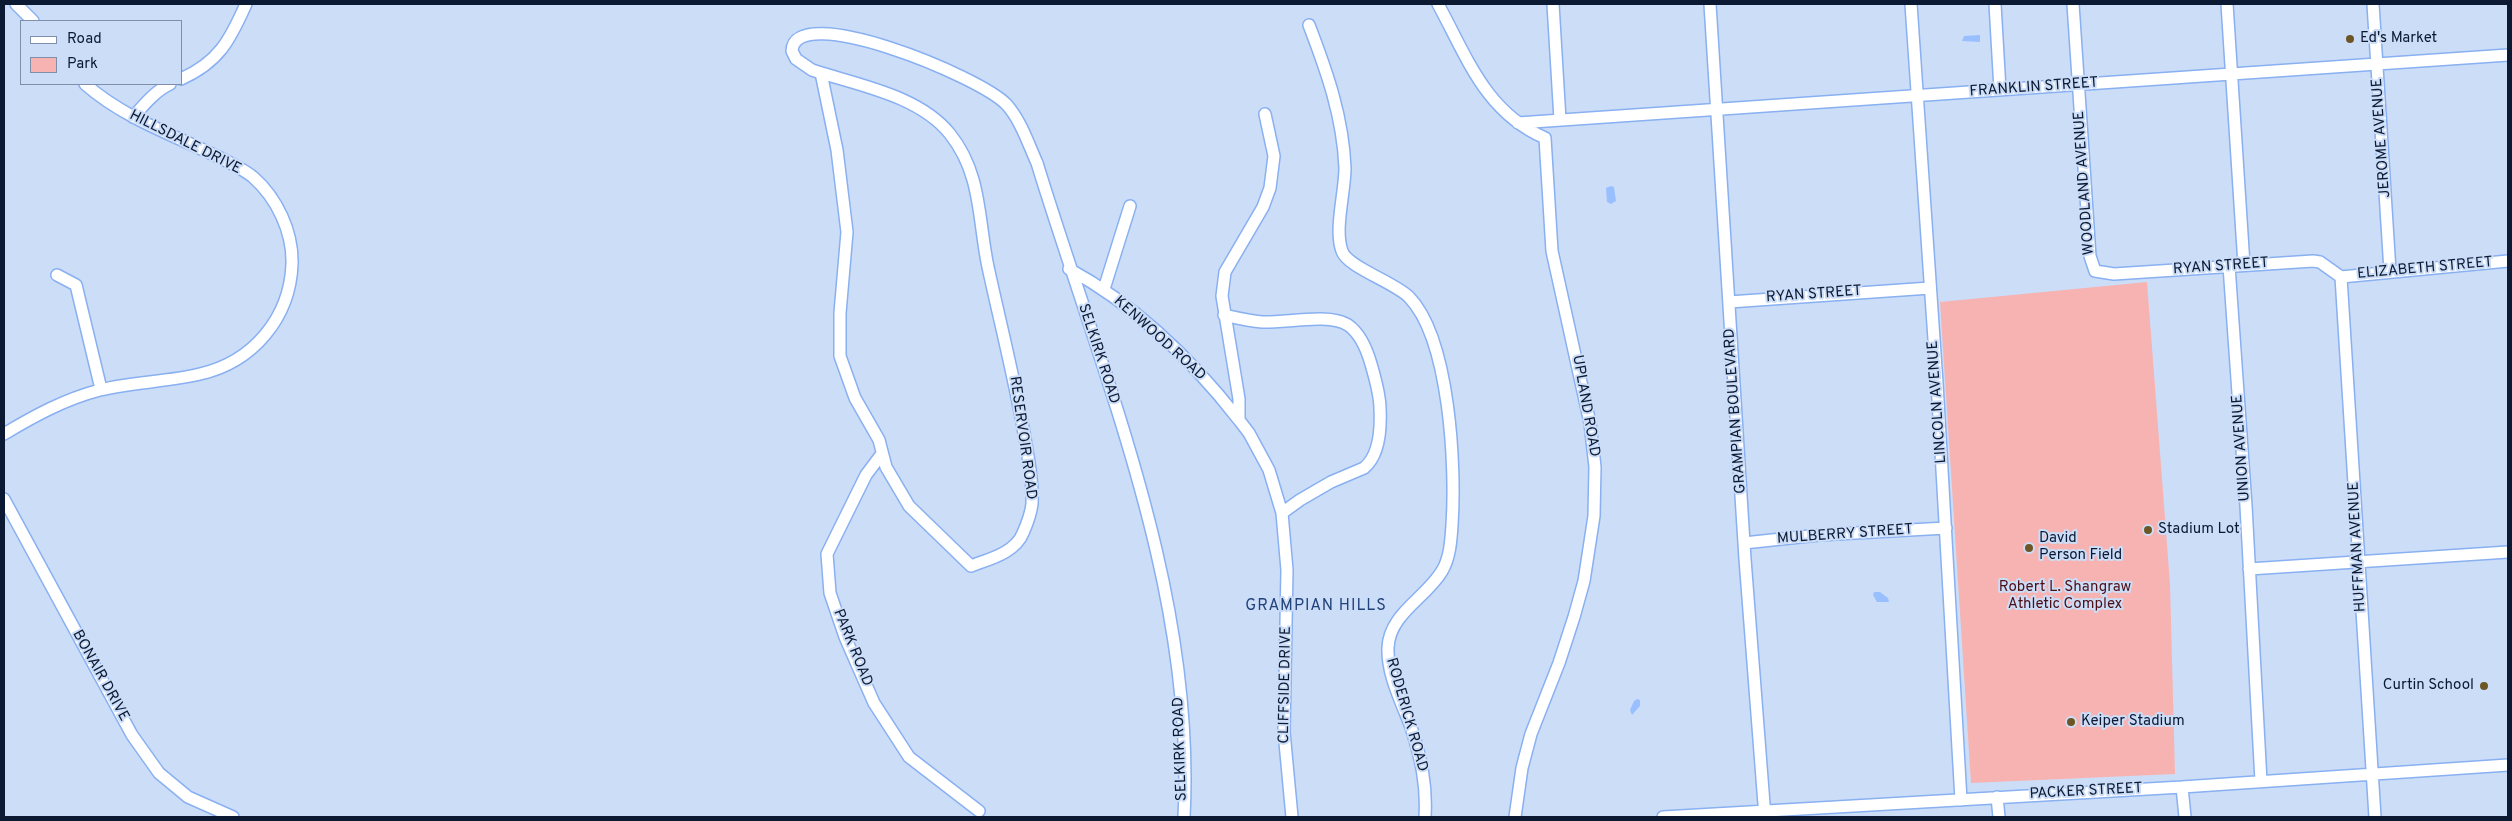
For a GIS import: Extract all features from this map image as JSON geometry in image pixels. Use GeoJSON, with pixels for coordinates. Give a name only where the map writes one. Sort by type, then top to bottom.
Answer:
{"type":"FeatureCollection","features":[{"type":"Feature","properties":{"kind":"street"},"geometry":{"type":"LineString","coordinates":[[16,4],[32,20]]}},
{"type":"Feature","properties":{"kind":"street"},"geometry":{"type":"LineString","coordinates":[[182,78],[207,65],[226,46],[246,4]]}},
{"type":"Feature","properties":{"kind":"street","name":"UPLAND ROAD"},"geometry":{"type":"LineString","coordinates":[[1438,4],[1484,89],[1505,114],[1545,138],[1552,250],[1582,382],[1590,423],[1595,467],[1593,528],[1584,581],[1559,663],[1531,734],[1522,768],[1515,817]]}},
{"type":"Feature","properties":{"kind":"street"},"geometry":{"type":"LineString","coordinates":[[1518,123],[1560,120],[1553,4]]}},
{"type":"Feature","properties":{"kind":"street","name":"GRAMPIAN BOULEVARD"},"geometry":{"type":"LineString","coordinates":[[1710,4],[1744,543],[1764,815]]}},
{"type":"Feature","properties":{"kind":"street","name":"LINCOLN AVENUE"},"geometry":{"type":"LineString","coordinates":[[1911,4],[1946,528],[1961,800]]}},
{"type":"Feature","properties":{"kind":"street"},"geometry":{"type":"LineString","coordinates":[[1995,4],[2000,90]]}},
{"type":"Feature","properties":{"kind":"street","name":"WOODLAND AVENUE"},"geometry":{"type":"LineString","coordinates":[[2073,4],[2090,256],[2095,271]]}},
{"type":"Feature","properties":{"kind":"street"},"geometry":{"type":"LineString","coordinates":[[2226,4],[2244,265]]}},
{"type":"Feature","properties":{"kind":"street","name":"JEROME AVENUE"},"geometry":{"type":"LineString","coordinates":[[2372,4],[2390,271]]}},
{"type":"Feature","properties":{"kind":"street","name":"RESERVOIR ROAD"},"geometry":{"type":"LineString","coordinates":[[804,22],[794,35],[793,54],[801,64],[821,73],[883,93],[930,114],[950,134],[968,162],[980,206],[988,266],[1014,376],[1028,458],[1032,504],[1020,539],[1012,549],[971,566],[909,506],[881,455],[879,440],[855,398],[840,356],[840,313],[847,232],[837,150],[821,73]]}},
{"type":"Feature","properties":{"kind":"street","name":"RODERICK ROAD"},"geometry":{"type":"LineString","coordinates":[[1309,25],[1328,75],[1340,120],[1345,172],[1340,227],[1341,248],[1348,260],[1389,281],[1415,304],[1435,347],[1448,412],[1453,478],[1449,553],[1442,572],[1394,625],[1388,645],[1394,683],[1424,772],[1425,817]]}},
{"type":"Feature","properties":{"kind":"street","name":"SELKIRK ROAD"},"geometry":{"type":"LineString","coordinates":[[906,41],[972,79],[1001,100],[1014,114],[1036,163],[1069,269],[1120,420],[1141,495],[1167,605],[1178,683],[1183,742],[1184,817]]}},
{"type":"Feature","properties":{"kind":"street","name":"FRANKLIN STREET"},"geometry":{"type":"LineString","coordinates":[[1560,120],[2508,55]]}},
{"type":"Feature","properties":{"kind":"street","name":"HILLSDALE DRIVE"},"geometry":{"type":"LineString","coordinates":[[4,434],[52,407],[101,390],[201,374],[226,365],[248,352],[277,321],[291,277],[292,256],[282,217],[270,196],[253,178],[232,163],[133,117],[102,99],[86,85]]}},
{"type":"Feature","properties":{"kind":"street"},"geometry":{"type":"LineString","coordinates":[[133,117],[147,101],[168,85]]}},
{"type":"Feature","properties":{"kind":"street"},"geometry":{"type":"LineString","coordinates":[[1239,420],[1239,399],[1222,296],[1225,272],[1263,207],[1270,188],[1274,156],[1265,114]]}},
{"type":"Feature","properties":{"kind":"street"},"geometry":{"type":"LineString","coordinates":[[1104,289],[1130,206]]}},
{"type":"Feature","properties":{"kind":"street","name":"RYAN STREET"},"geometry":{"type":"LineString","coordinates":[[2095,271],[2114,274],[2313,261],[2320,262],[2342,277]]}},
{"type":"Feature","properties":{"kind":"street","name":"ELIZABETH STREET"},"geometry":{"type":"LineString","coordinates":[[2342,277],[2508,261]]}},
{"type":"Feature","properties":{"kind":"street","name":"UNION AVENUE"},"geometry":{"type":"LineString","coordinates":[[2229,266],[2261,781]]}},
{"type":"Feature","properties":{"kind":"street","name":"KENWOOD ROAD"},"geometry":{"type":"LineString","coordinates":[[1069,269],[1104,289],[1182,356],[1239,420],[1249,433],[1269,470],[1282,513]]}},
{"type":"Feature","properties":{"kind":"street"},"geometry":{"type":"LineString","coordinates":[[57,275],[76,285],[101,390]]}},
{"type":"Feature","properties":{"kind":"street","name":"HUFFMAN AVENUE"},"geometry":{"type":"LineString","coordinates":[[2342,277],[2374,817]]}},
{"type":"Feature","properties":{"kind":"street","name":"RYAN STREET"},"geometry":{"type":"LineString","coordinates":[[1729,302],[1930,288]]}},
{"type":"Feature","properties":{"kind":"street"},"geometry":{"type":"LineString","coordinates":[[1224,315],[1263,322],[1338,321],[1353,329],[1361,338],[1370,362],[1380,405],[1381,420],[1377,448],[1371,462],[1300,500],[1282,513]]}},
{"type":"Feature","properties":{"kind":"street","name":"PARK ROAD"},"geometry":{"type":"LineString","coordinates":[[881,455],[866,475],[827,554],[830,593],[845,637],[874,703],[909,757],[978,811]]}},
{"type":"Feature","properties":{"kind":"street","name":"BONAIR DRIVE"},"geometry":{"type":"LineString","coordinates":[[4,499],[132,735],[159,774],[188,797],[233,817]]}},
{"type":"Feature","properties":{"kind":"street","name":"CLIFFSIDE DRIVE"},"geometry":{"type":"LineString","coordinates":[[1282,513],[1287,570],[1284,732],[1292,817]]}},
{"type":"Feature","properties":{"kind":"street","name":"MULBERRY STREET"},"geometry":{"type":"LineString","coordinates":[[1744,543],[1819,535],[1946,528]]}},
{"type":"Feature","properties":{"kind":"street"},"geometry":{"type":"LineString","coordinates":[[2249,569],[2508,552]]}},
{"type":"Feature","properties":{"kind":"street","name":"PACKER STREET"},"geometry":{"type":"LineString","coordinates":[[1663,817],[1764,815],[1997,797],[2182,787],[2508,765]]}},
{"type":"Feature","properties":{"kind":"street"},"geometry":{"type":"LineString","coordinates":[[2182,787],[2184,817]]}},
{"type":"Feature","properties":{"kind":"street"},"geometry":{"type":"LineString","coordinates":[[1997,797],[1998,817]]}},
{"type":"Feature","properties":{"kind":"green space","name":"Robert L. Shangraw Athletic Complex"},"geometry":{"type":"Polygon","coordinates":[[[2147,282],[2170,584],[2175,774],[1971,783],[1940,302],[2147,282]]]}},
{"type":"Feature","properties":{"kind":"water"},"geometry":{"type":"Polygon","coordinates":[[[1980,35],[1980,42],[1962,41],[1964,36],[1980,35]]]}},
{"type":"Feature","properties":{"kind":"water"},"geometry":{"type":"Polygon","coordinates":[[[1614,187],[1616,201],[1611,204],[1607,202],[1606,188],[1614,187]]]}},
{"type":"Feature","properties":{"kind":"water"},"geometry":{"type":"Polygon","coordinates":[[[1874,592],[1880,592],[1888,598],[1889,602],[1877,602],[1873,595],[1874,592]]]}},
{"type":"Feature","properties":{"kind":"water"},"geometry":{"type":"Polygon","coordinates":[[[1637,699],[1640,700],[1640,706],[1632,715],[1630,710],[1637,699]]]}},
{"type":"Feature","properties":{"kind":"place","name":"Ed's Market"},"geometry":{"type":"Point","coordinates":[2350,39]}},
{"type":"Feature","properties":{"kind":"place","name":"Stadium Lot"},"geometry":{"type":"Point","coordinates":[2148,530]}},
{"type":"Feature","properties":{"kind":"place","name":"David Person Field"},"geometry":{"type":"Point","coordinates":[2029,548]}},
{"type":"Feature","properties":{"kind":"place","name":"Curtin School"},"geometry":{"type":"Point","coordinates":[2484,686]}},
{"type":"Feature","properties":{"kind":"place","name":"Keiper Stadium"},"geometry":{"type":"Point","coordinates":[2071,722]}},
{"type":"Feature","properties":{"kind":"district","name":"GRAMPIAN HILLS"},"geometry":{"type":"Point","coordinates":[1316,607]}}]}
